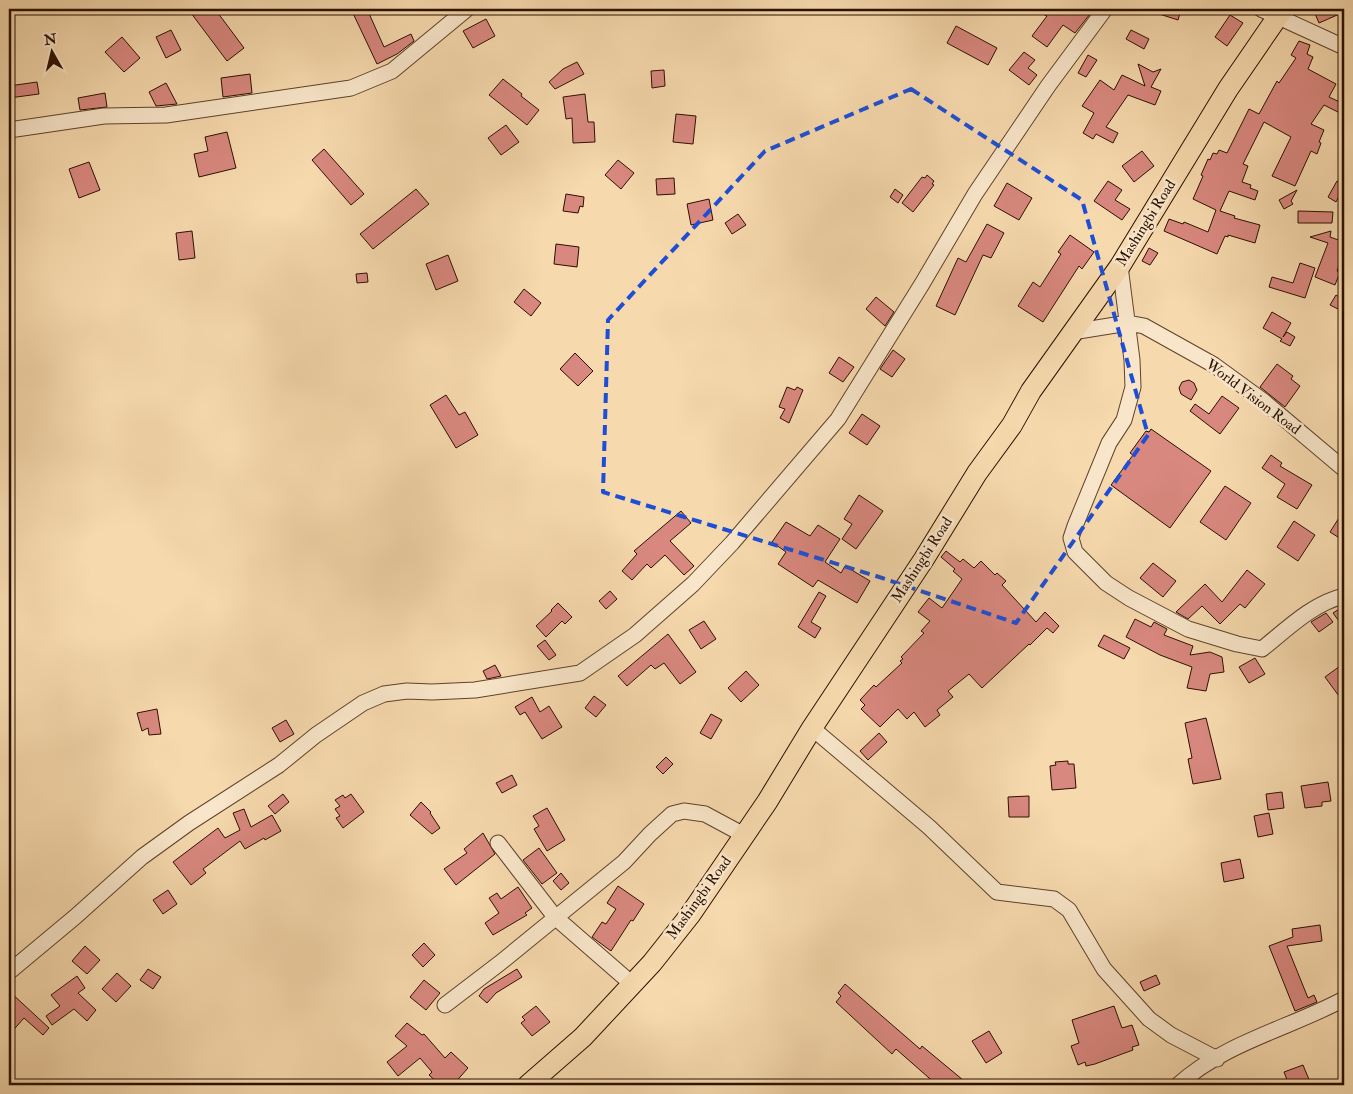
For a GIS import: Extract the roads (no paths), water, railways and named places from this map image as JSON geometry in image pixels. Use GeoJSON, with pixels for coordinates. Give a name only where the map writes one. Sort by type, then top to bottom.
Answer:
{"type":"FeatureCollection","features":[{"type":"Feature","properties":{"kind":"main road","name":"Mashingbi Road"},"geometry":{"type":"LineString","coordinates":[[528,1085],[583,1036],[652,963],[690,915],[767,802],[812,728],[924,559],[977,473],[1012,425],[1031,392],[1072,332],[1120,266],[1274,11]]}},
{"type":"Feature","properties":{"kind":"street"},"geometry":{"type":"LineString","coordinates":[[9,130],[104,116],[175,114],[351,88],[392,71],[467,9]]}},
{"type":"Feature","properties":{"kind":"street"},"geometry":{"type":"LineString","coordinates":[[9,972],[75,917],[142,856],[279,765],[316,735],[363,703],[384,694],[407,691],[475,690],[565,677],[580,673],[635,635],[686,591],[732,543],[838,419],[922,284],[975,194],[1048,86],[1105,9]]}},
{"type":"Feature","properties":{"kind":"street"},"geometry":{"type":"LineString","coordinates":[[1274,11],[1344,47]]}},
{"type":"Feature","properties":{"kind":"street"},"geometry":{"type":"LineString","coordinates":[[1120,266],[1132,360],[1133,387],[1124,420],[1109,443],[1075,526],[1071,538],[1075,552],[1106,583],[1129,598],[1188,629],[1237,644],[1262,649],[1302,616],[1331,599],[1344,596]]}},
{"type":"Feature","properties":{"kind":"street"},"geometry":{"type":"LineString","coordinates":[[1072,332],[1128,323]]}},
{"type":"Feature","properties":{"kind":"street","name":"World Vision Road"},"geometry":{"type":"LineString","coordinates":[[1128,323],[1144,326],[1214,365],[1262,400],[1344,469]]}},
{"type":"Feature","properties":{"kind":"street"},"geometry":{"type":"LineString","coordinates":[[812,728],[929,827],[998,892],[1054,899],[1069,910],[1104,969],[1149,1019],[1171,1035],[1217,1059]]}},
{"type":"Feature","properties":{"kind":"street"},"geometry":{"type":"LineString","coordinates":[[445,1005],[500,963],[624,862],[672,814],[684,811],[705,814],[744,835]]}},
{"type":"Feature","properties":{"kind":"street"},"geometry":{"type":"LineString","coordinates":[[498,843],[555,917],[632,984]]}},
{"type":"Feature","properties":{"kind":"street"},"geometry":{"type":"LineString","coordinates":[[1178,1085],[1188,1076],[1228,1051],[1344,999]]}}]}
